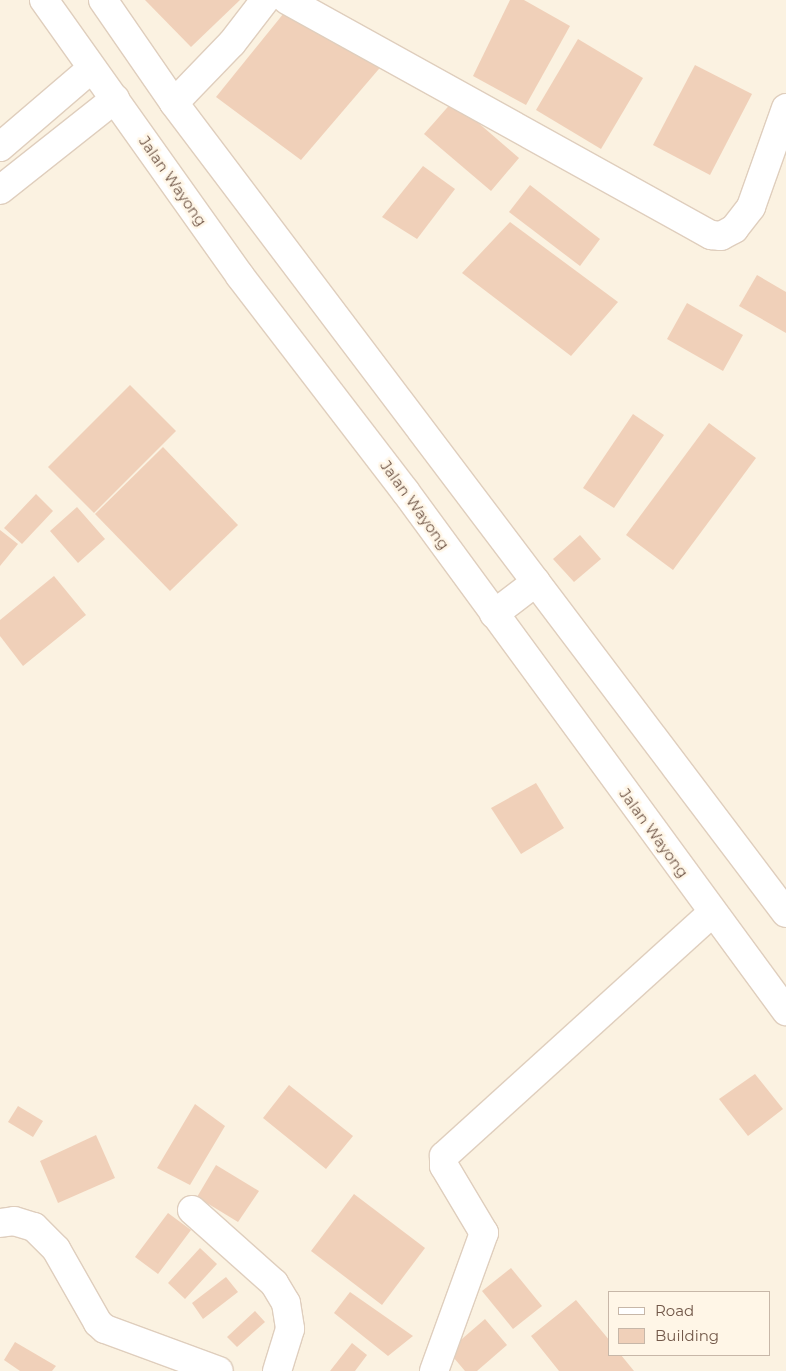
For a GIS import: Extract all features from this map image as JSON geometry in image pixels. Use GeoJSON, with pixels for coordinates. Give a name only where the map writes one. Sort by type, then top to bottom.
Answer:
{"type":"FeatureCollection","features":[{"type":"Feature","properties":{"kind":"main road"},"geometry":{"type":"LineString","coordinates":[[0,146],[82,77],[44,0]]}},
{"type":"Feature","properties":{"kind":"main road"},"geometry":{"type":"LineString","coordinates":[[103,0],[174,103],[786,913]]}},
{"type":"Feature","properties":{"kind":"main road"},"geometry":{"type":"LineString","coordinates":[[174,103],[232,43],[265,0]]}},
{"type":"Feature","properties":{"kind":"main road"},"geometry":{"type":"LineString","coordinates":[[287,0],[711,235],[722,236],[734,229],[751,207],[786,108]]}},
{"type":"Feature","properties":{"kind":"main road","name":"Jalan Wayong"},"geometry":{"type":"LineString","coordinates":[[82,77],[240,276],[405,490],[786,1011]]}},
{"type":"Feature","properties":{"kind":"main road"},"geometry":{"type":"LineString","coordinates":[[0,190],[105,107]]}},
{"type":"Feature","properties":{"kind":"main road"},"geometry":{"type":"LineString","coordinates":[[494,614],[536,582]]}},
{"type":"Feature","properties":{"kind":"main road"},"geometry":{"type":"LineString","coordinates":[[434,1371],[484,1234],[444,1166],[444,1156],[712,912]]}},
{"type":"Feature","properties":{"kind":"main road"},"geometry":{"type":"LineString","coordinates":[[192,1210],[274,1283],[286,1303],[290,1329],[277,1371]]}},
{"type":"Feature","properties":{"kind":"main road"},"geometry":{"type":"LineString","coordinates":[[0,1223],[14,1221],[34,1227],[50,1244],[98,1323],[106,1328],[219,1371]]}},
{"type":"Feature","properties":{"kind":"building"},"geometry":{"type":"Polygon","coordinates":[[[145,0],[240,0],[191,47],[145,0]]]}},
{"type":"Feature","properties":{"kind":"building"},"geometry":{"type":"Polygon","coordinates":[[[510,0],[524,0],[570,26],[526,105],[473,76],[510,0]]]}},
{"type":"Feature","properties":{"kind":"building"},"geometry":{"type":"Polygon","coordinates":[[[288,8],[384,63],[301,160],[216,97],[288,8]]]}},
{"type":"Feature","properties":{"kind":"building"},"geometry":{"type":"Polygon","coordinates":[[[578,39],[643,78],[601,149],[536,110],[578,39]]]}},
{"type":"Feature","properties":{"kind":"building"},"geometry":{"type":"Polygon","coordinates":[[[695,65],[752,94],[710,175],[653,145],[695,65]]]}},
{"type":"Feature","properties":{"kind":"building"},"geometry":{"type":"Polygon","coordinates":[[[453,101],[519,158],[491,191],[424,134],[453,101]]]}},
{"type":"Feature","properties":{"kind":"building"},"geometry":{"type":"Polygon","coordinates":[[[423,166],[455,189],[417,239],[382,217],[423,166]]]}},
{"type":"Feature","properties":{"kind":"building"},"geometry":{"type":"Polygon","coordinates":[[[530,185],[600,239],[580,266],[509,212],[530,185]]]}},
{"type":"Feature","properties":{"kind":"building"},"geometry":{"type":"Polygon","coordinates":[[[510,222],[618,302],[571,356],[462,273],[510,222]]]}},
{"type":"Feature","properties":{"kind":"building"},"geometry":{"type":"Polygon","coordinates":[[[757,275],[786,292],[786,333],[739,306],[757,275]]]}},
{"type":"Feature","properties":{"kind":"building"},"geometry":{"type":"Polygon","coordinates":[[[687,303],[743,335],[723,371],[667,339],[687,303]]]}},
{"type":"Feature","properties":{"kind":"building"},"geometry":{"type":"Polygon","coordinates":[[[130,385],[176,431],[94,513],[48,467],[130,385]]]}},
{"type":"Feature","properties":{"kind":"building"},"geometry":{"type":"Polygon","coordinates":[[[633,414],[664,435],[614,508],[583,488],[633,414]]]}},
{"type":"Feature","properties":{"kind":"building"},"geometry":{"type":"Polygon","coordinates":[[[709,423],[756,458],[673,570],[626,535],[709,423]]]}},
{"type":"Feature","properties":{"kind":"building"},"geometry":{"type":"Polygon","coordinates":[[[163,447],[238,525],[170,591],[95,514],[163,447]]]}},
{"type":"Feature","properties":{"kind":"building"},"geometry":{"type":"Polygon","coordinates":[[[36,494],[53,511],[22,544],[4,528],[36,494]]]}},
{"type":"Feature","properties":{"kind":"building"},"geometry":{"type":"Polygon","coordinates":[[[77,507],[105,539],[78,563],[50,531],[77,507]]]}},
{"type":"Feature","properties":{"kind":"building"},"geometry":{"type":"Polygon","coordinates":[[[0,530],[18,544],[0,566],[0,530]]]}},
{"type":"Feature","properties":{"kind":"building"},"geometry":{"type":"Polygon","coordinates":[[[580,535],[601,559],[574,582],[553,559],[580,535]]]}},
{"type":"Feature","properties":{"kind":"building"},"geometry":{"type":"Polygon","coordinates":[[[54,576],[86,615],[23,666],[0,636],[0,620],[54,576]]]}},
{"type":"Feature","properties":{"kind":"building"},"geometry":{"type":"Polygon","coordinates":[[[536,783],[564,828],[521,854],[491,808],[536,783]]]}},
{"type":"Feature","properties":{"kind":"building"},"geometry":{"type":"Polygon","coordinates":[[[755,1074],[783,1109],[748,1136],[719,1099],[755,1074]]]}},
{"type":"Feature","properties":{"kind":"building"},"geometry":{"type":"Polygon","coordinates":[[[289,1085],[353,1136],[326,1169],[263,1118],[289,1085]]]}},
{"type":"Feature","properties":{"kind":"building"},"geometry":{"type":"Polygon","coordinates":[[[195,1104],[225,1126],[190,1185],[157,1168],[195,1104]]]}},
{"type":"Feature","properties":{"kind":"building"},"geometry":{"type":"Polygon","coordinates":[[[18,1106],[43,1121],[33,1137],[8,1122],[18,1106]]]}},
{"type":"Feature","properties":{"kind":"building"},"geometry":{"type":"Polygon","coordinates":[[[96,1135],[115,1178],[58,1203],[40,1161],[96,1135]]]}},
{"type":"Feature","properties":{"kind":"building"},"geometry":{"type":"Polygon","coordinates":[[[216,1165],[259,1191],[238,1222],[197,1197],[216,1165]]]}},
{"type":"Feature","properties":{"kind":"building"},"geometry":{"type":"Polygon","coordinates":[[[354,1194],[425,1248],[382,1305],[311,1251],[354,1194]]]}},
{"type":"Feature","properties":{"kind":"building"},"geometry":{"type":"Polygon","coordinates":[[[168,1213],[191,1230],[158,1274],[135,1257],[168,1213]]]}},
{"type":"Feature","properties":{"kind":"building"},"geometry":{"type":"Polygon","coordinates":[[[200,1248],[217,1264],[185,1299],[168,1283],[200,1248]]]}},
{"type":"Feature","properties":{"kind":"building"},"geometry":{"type":"Polygon","coordinates":[[[511,1268],[542,1306],[513,1329],[482,1291],[511,1268]]]}},
{"type":"Feature","properties":{"kind":"building"},"geometry":{"type":"Polygon","coordinates":[[[226,1277],[238,1292],[203,1319],[192,1303],[226,1277]]]}},
{"type":"Feature","properties":{"kind":"building"},"geometry":{"type":"Polygon","coordinates":[[[350,1292],[413,1336],[388,1356],[334,1313],[350,1292]]]}},
{"type":"Feature","properties":{"kind":"building"},"geometry":{"type":"Polygon","coordinates":[[[576,1300],[608,1339],[608,1356],[622,1356],[634,1371],[559,1371],[531,1336],[576,1300]]]}},
{"type":"Feature","properties":{"kind":"building"},"geometry":{"type":"Polygon","coordinates":[[[255,1311],[265,1322],[237,1347],[227,1337],[255,1311]]]}},
{"type":"Feature","properties":{"kind":"building"},"geometry":{"type":"Polygon","coordinates":[[[485,1319],[507,1345],[477,1371],[465,1371],[448,1351],[485,1319]]]}},
{"type":"Feature","properties":{"kind":"building"},"geometry":{"type":"Polygon","coordinates":[[[15,1342],[56,1366],[52,1371],[20,1371],[4,1360],[15,1342]]]}},
{"type":"Feature","properties":{"kind":"building"},"geometry":{"type":"Polygon","coordinates":[[[352,1343],[367,1355],[355,1371],[330,1371],[352,1343]]]}}]}
